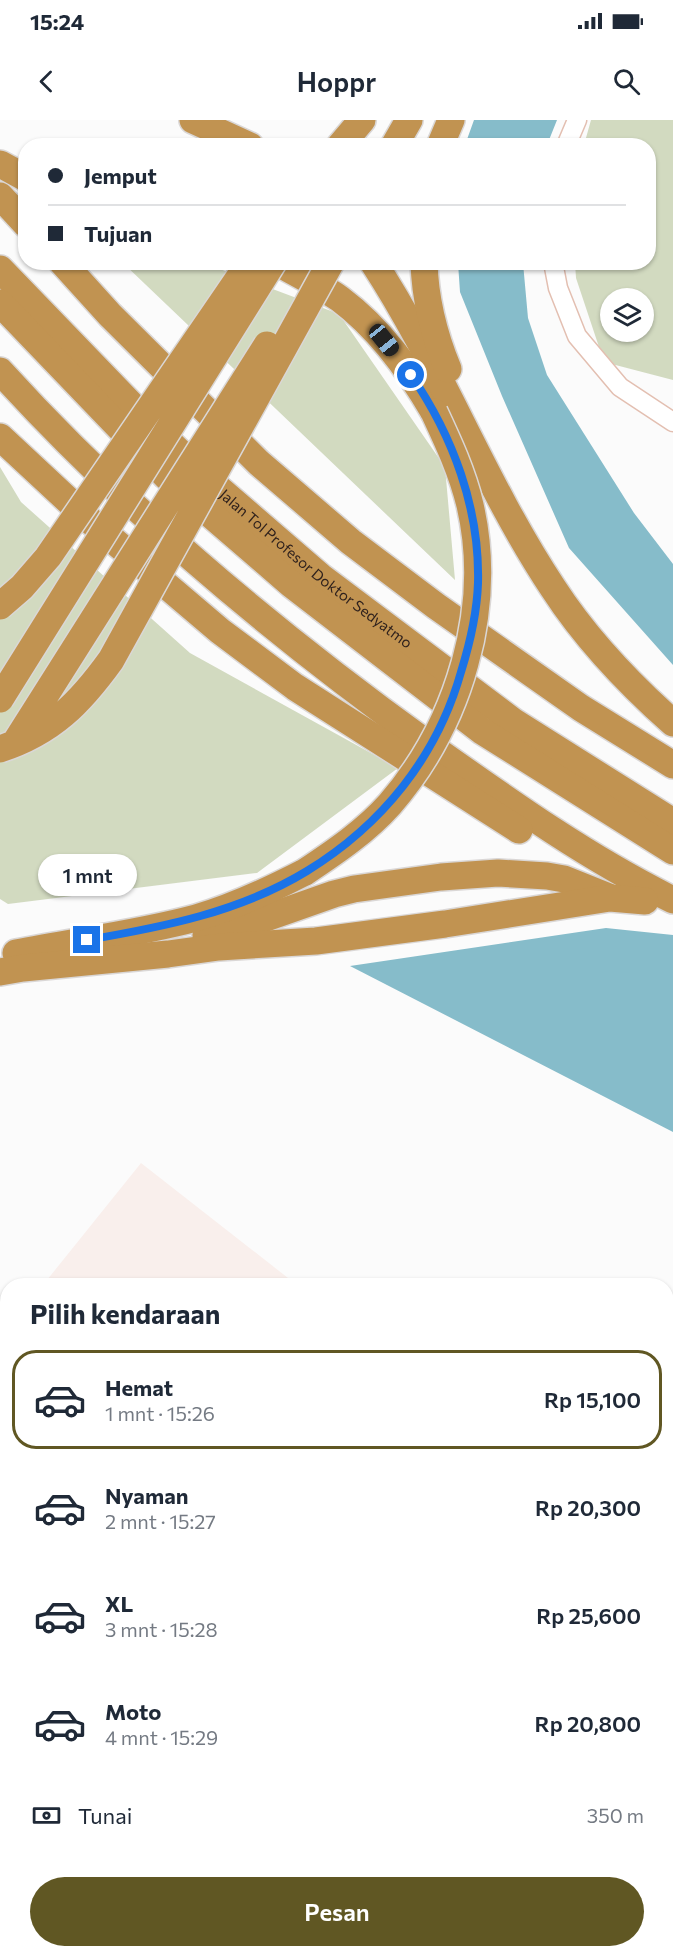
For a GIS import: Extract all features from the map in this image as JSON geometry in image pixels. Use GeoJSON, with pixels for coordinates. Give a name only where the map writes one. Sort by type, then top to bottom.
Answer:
{"type":"FeatureCollection","features":[{"type":"Feature","properties":{"kind":"highway"},"geometry":{"type":"LineString","coordinates":[[193,120],[232,138]]}},
{"type":"Feature","properties":{"kind":"highway"},"geometry":{"type":"LineString","coordinates":[[347,138],[362,120]]}},
{"type":"Feature","properties":{"kind":"highway"},"geometry":{"type":"LineString","coordinates":[[352,138],[362,120]]}},
{"type":"Feature","properties":{"kind":"highway"},"geometry":{"type":"LineString","coordinates":[[443,138],[451,120]]}},
{"type":"Feature","properties":{"kind":"highway"},"geometry":{"type":"LineString","coordinates":[[0,164],[18,174]]}},
{"type":"Feature","properties":{"kind":"highway"},"geometry":{"type":"LineString","coordinates":[[0,196],[18,215]]}},
{"type":"Feature","properties":{"kind":"highway","name":"Jalan Tol Profesor Doktor Sedyatmo"},"geometry":{"type":"LineString","coordinates":[[0,268],[141,415],[204,476],[321,577],[514,722],[673,822]]}},
{"type":"Feature","properties":{"kind":"highway"},"geometry":{"type":"LineString","coordinates":[[69,270],[110,315],[259,463],[351,542],[436,606],[581,708],[673,765]]}},
{"type":"Feature","properties":{"kind":"highway"},"geometry":{"type":"LineString","coordinates":[[0,606],[22,587],[54,549],[245,270]]}},
{"type":"Feature","properties":{"kind":"highway"},"geometry":{"type":"LineString","coordinates":[[0,699],[270,270]]}},
{"type":"Feature","properties":{"kind":"highway"},"geometry":{"type":"LineString","coordinates":[[0,958],[197,917],[249,899],[305,872],[333,854],[371,823],[405,785],[425,756],[454,699],[471,640],[478,583],[477,548],[470,506],[456,460],[434,412],[384,340],[341,300],[290,270]]}},
{"type":"Feature","properties":{"kind":"highway"},"geometry":{"type":"LineString","coordinates":[[0,768],[314,270]]}},
{"type":"Feature","properties":{"kind":"highway"},"geometry":{"type":"LineString","coordinates":[[0,749],[36,734],[64,715],[111,660],[327,270]]}},
{"type":"Feature","properties":{"kind":"highway"},"geometry":{"type":"LineString","coordinates":[[378,270],[402,310],[512,519],[553,589],[611,663],[673,723]]}},
{"type":"Feature","properties":{"kind":"highway"},"geometry":{"type":"LineString","coordinates":[[425,270],[431,316],[445,363],[512,519]]}},
{"type":"Feature","properties":{"kind":"highway","name":"Jalan Tol Profesor Doktor Sedyatmo"},"geometry":{"type":"LineString","coordinates":[[0,303],[166,476],[291,584],[482,731],[673,851]]}},
{"type":"Feature","properties":{"kind":"highway"},"geometry":{"type":"LineString","coordinates":[[0,371],[98,472],[256,614],[357,693],[508,802],[614,870],[673,900]]}},
{"type":"Feature","properties":{"kind":"highway"},"geometry":{"type":"LineString","coordinates":[[0,437],[87,518],[178,597],[295,687],[502,820],[645,901],[673,912]]}},
{"type":"Feature","properties":{"kind":"highway"},"geometry":{"type":"LineString","coordinates":[[0,958],[105,952],[203,935],[243,926],[354,889],[441,877],[498,873],[547,876],[564,879],[610,898]]}},
{"type":"Feature","properties":{"kind":"highway"},"geometry":{"type":"LineString","coordinates":[[0,972],[219,947],[316,941],[434,926],[610,898],[645,901]]}},
{"type":"Feature","properties":{"kind":"street"},"geometry":{"type":"LineString","coordinates":[[569,138],[577,120]]}},
{"type":"Feature","properties":{"kind":"street"},"geometry":{"type":"LineString","coordinates":[[555,270],[558,288],[577,336],[620,387],[673,422]]}},
{"type":"Feature","properties":{"kind":"shaded area"},"geometry":{"type":"Polygon","coordinates":[[[141,1163],[288,1278],[49,1278],[141,1163]]]}},
{"type":"Feature","properties":{"kind":"green space"},"geometry":{"type":"Polygon","coordinates":[[[591,120],[673,120],[673,380],[604,362],[576,278],[575,270],[656,270],[656,138],[586,138],[591,120]]]}},
{"type":"Feature","properties":{"kind":"green space"},"geometry":{"type":"Polygon","coordinates":[[[130,270],[223,270],[339,314],[445,467],[455,580],[130,270]]]}},
{"type":"Feature","properties":{"kind":"green space"},"geometry":{"type":"Polygon","coordinates":[[[0,467],[21,502],[190,653],[398,768],[257,873],[8,904],[0,899],[0,467]]]}},
{"type":"Feature","properties":{"kind":"water"},"geometry":{"type":"Polygon","coordinates":[[[474,120],[557,120],[550,138],[468,138],[474,120]]]}},
{"type":"Feature","properties":{"kind":"water"},"geometry":{"type":"Polygon","coordinates":[[[458,270],[524,270],[528,318],[547,375],[634,513],[673,564],[673,665],[569,548],[502,396],[460,292],[458,270]]]}},
{"type":"Feature","properties":{"kind":"water"},"geometry":{"type":"Polygon","coordinates":[[[606,928],[673,935],[673,1132],[350,966],[606,928]]]}},
{"type":"Feature","properties":{"kind":"route"},"geometry":{"type":"LineString","coordinates":[[87,940],[197,917],[249,899],[305,872],[333,854],[371,823],[390,804],[425,756],[454,699],[471,640],[478,583],[477,548],[470,506],[456,460],[434,412],[411,375]]}}]}
